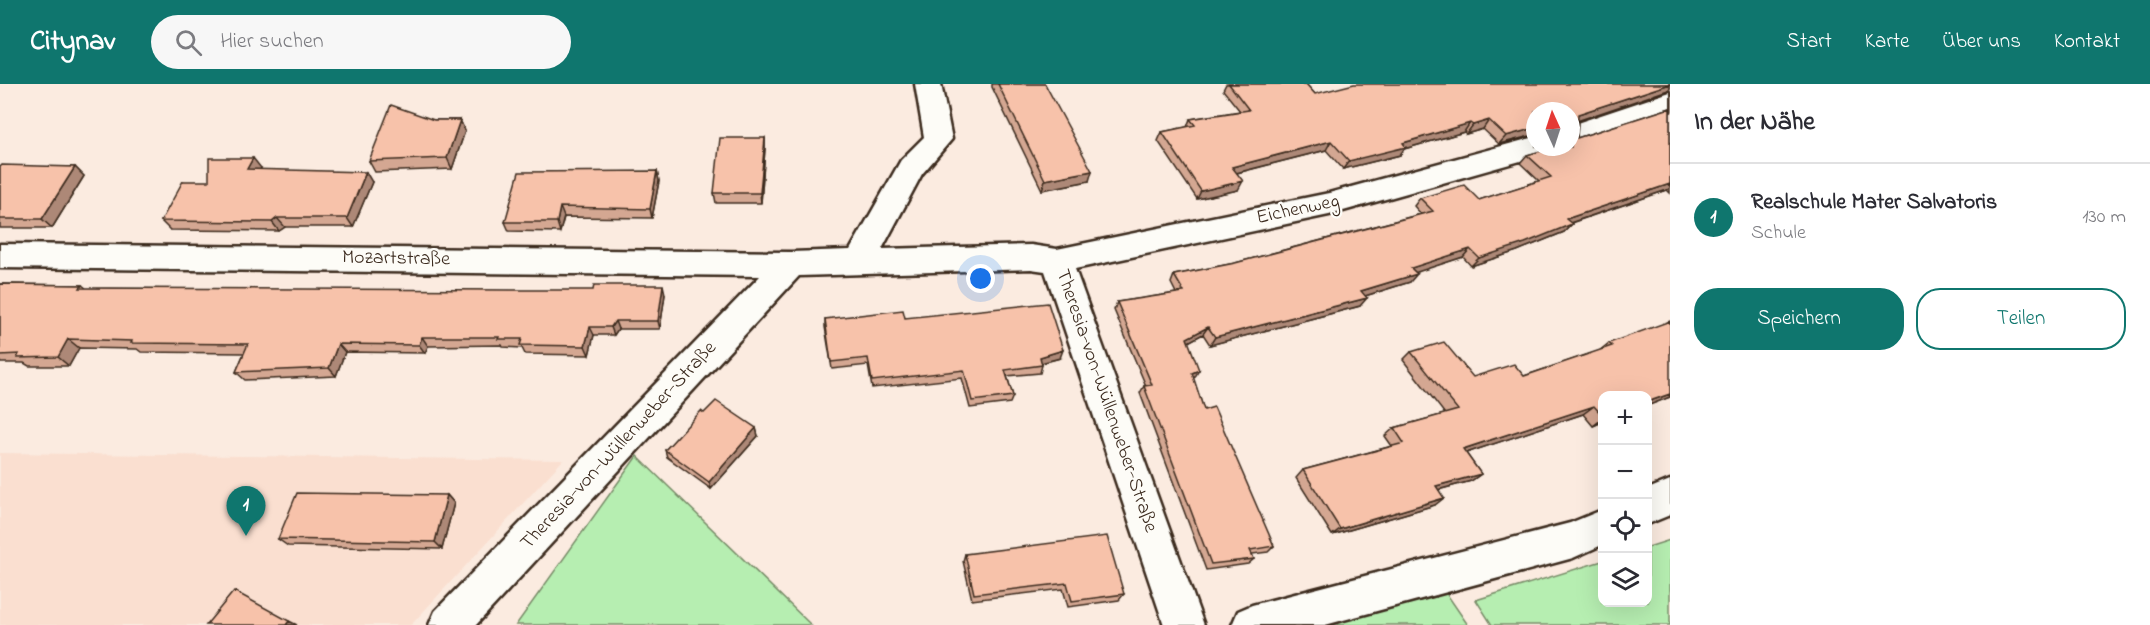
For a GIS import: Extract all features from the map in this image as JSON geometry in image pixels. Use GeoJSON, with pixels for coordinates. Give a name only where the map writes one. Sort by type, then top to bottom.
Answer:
{"type":"FeatureCollection","features":[{"type":"Feature","properties":{"kind":"street"},"geometry":{"type":"LineString","coordinates":[[860,261],[911,167],[938,139],[928,84]]}},
{"type":"Feature","properties":{"kind":"street"},"geometry":{"type":"LineString","coordinates":[[1580,132],[1670,101]]}},
{"type":"Feature","properties":{"kind":"street","name":"Eichenweg"},"geometry":{"type":"LineString","coordinates":[[1057,261],[1329,204],[1526,149]]}},
{"type":"Feature","properties":{"kind":"street","name":"Mozartstraße"},"geometry":{"type":"LineString","coordinates":[[0,256],[791,264]]}},
{"type":"Feature","properties":{"kind":"street","name":"Theresia-von-Wüllenweber-Straße"},"geometry":{"type":"LineString","coordinates":[[449,625],[791,264],[1030,256],[1057,261],[1184,625]]}},
{"type":"Feature","properties":{"kind":"street"},"geometry":{"type":"LineString","coordinates":[[1652,505],[1670,497]]}},
{"type":"Feature","properties":{"kind":"street"},"geometry":{"type":"LineString","coordinates":[[1252,625],[1573,540],[1598,529]]}},
{"type":"Feature","properties":{"kind":"shaded area"},"geometry":{"type":"Polygon","coordinates":[[[0,453],[563,460],[411,625],[0,625],[0,453]]]}},
{"type":"Feature","properties":{"kind":"green space"},"geometry":{"type":"Polygon","coordinates":[[[637,456],[811,625],[516,625],[637,456]]]}},
{"type":"Feature","properties":{"kind":"green space"},"geometry":{"type":"Polygon","coordinates":[[[1670,540],[1670,625],[1492,625],[1476,600],[1598,562],[1598,607],[1652,607],[1652,546],[1670,540]]]}},
{"type":"Feature","properties":{"kind":"green space"},"geometry":{"type":"Polygon","coordinates":[[[1444,590],[1468,625],[1322,625],[1444,590]]]}},
{"type":"Feature","properties":{"kind":"building"},"geometry":{"type":"Polygon","coordinates":[[[998,84],[1045,84],[1092,171],[1045,180],[998,84]]]}},
{"type":"Feature","properties":{"kind":"building"},"geometry":{"type":"Polygon","coordinates":[[[1229,84],[1306,84],[1315,94],[1354,84],[1670,84],[1580,113],[1580,102],[1526,102],[1526,130],[1506,136],[1489,120],[1473,125],[1470,123],[1403,143],[1406,147],[1349,161],[1331,141],[1232,167],[1243,181],[1201,191],[1162,132],[1195,125],[1190,119],[1249,110],[1229,84]]]}},
{"type":"Feature","properties":{"kind":"building"},"geometry":{"type":"Polygon","coordinates":[[[391,105],[434,120],[460,120],[447,158],[369,161],[391,105]]]}},
{"type":"Feature","properties":{"kind":"building"},"geometry":{"type":"Polygon","coordinates":[[[1670,108],[1670,184],[1566,219],[1572,224],[1479,258],[1470,249],[1411,268],[1417,274],[1361,291],[1367,298],[1215,337],[1208,327],[1187,338],[1199,370],[1192,373],[1204,410],[1214,407],[1274,546],[1250,550],[1254,559],[1211,564],[1144,386],[1152,385],[1117,302],[1184,292],[1174,275],[1235,263],[1433,211],[1420,198],[1464,185],[1479,200],[1551,177],[1528,156],[1580,156],[1580,137],[1670,108]]]}},
{"type":"Feature","properties":{"kind":"building"},"geometry":{"type":"Polygon","coordinates":[[[720,138],[765,138],[760,193],[714,193],[720,138]]]}},
{"type":"Feature","properties":{"kind":"building"},"geometry":{"type":"Polygon","coordinates":[[[209,158],[253,158],[247,169],[366,172],[347,218],[277,218],[272,222],[161,221],[183,181],[209,181],[209,158]]]}},
{"type":"Feature","properties":{"kind":"building"},"geometry":{"type":"Polygon","coordinates":[[[2,165],[75,167],[42,219],[0,219],[0,167],[2,165]]]}},
{"type":"Feature","properties":{"kind":"building"},"geometry":{"type":"Polygon","coordinates":[[[657,171],[650,209],[560,207],[557,222],[505,222],[519,172],[657,171]]]}},
{"type":"Feature","properties":{"kind":"building"},"geometry":{"type":"Polygon","coordinates":[[[0,284],[82,285],[80,288],[511,290],[593,290],[594,285],[663,285],[658,321],[615,321],[611,327],[590,327],[585,346],[520,345],[522,339],[498,339],[499,337],[422,337],[419,345],[338,344],[329,368],[236,372],[248,344],[131,343],[132,341],[68,339],[58,357],[17,358],[19,354],[0,355],[0,284]]]}},
{"type":"Feature","properties":{"kind":"building"},"geometry":{"type":"Polygon","coordinates":[[[1048,303],[1063,350],[1040,357],[1042,365],[1005,370],[1013,396],[972,401],[964,370],[872,381],[868,358],[831,362],[825,319],[903,310],[905,318],[1048,303]]]}},
{"type":"Feature","properties":{"kind":"building"},"geometry":{"type":"Polygon","coordinates":[[[1670,321],[1670,394],[1652,400],[1652,391],[1598,391],[1598,410],[1594,406],[1463,449],[1481,474],[1436,486],[1444,498],[1340,529],[1303,470],[1404,443],[1394,428],[1458,410],[1411,352],[1444,342],[1473,377],[1514,364],[1524,376],[1612,346],[1609,343],[1670,321]]]}},
{"type":"Feature","properties":{"kind":"building"},"geometry":{"type":"Polygon","coordinates":[[[716,401],[756,428],[709,482],[665,450],[701,411],[704,413],[716,401]]]}},
{"type":"Feature","properties":{"kind":"building"},"geometry":{"type":"Polygon","coordinates":[[[297,493],[447,495],[435,542],[278,539],[297,493]]]}},
{"type":"Feature","properties":{"kind":"building"},"geometry":{"type":"Polygon","coordinates":[[[1107,536],[1124,594],[1072,601],[1067,583],[974,594],[965,554],[1107,536]]]}},
{"type":"Feature","properties":{"kind":"building"},"geometry":{"type":"Polygon","coordinates":[[[234,591],[289,621],[286,625],[206,625],[234,591]]]}},
{"type":"Feature","properties":{"kind":"place","name":"Realschule Mater Salvatoris"},"geometry":{"type":"Point","coordinates":[246,536]}}]}
